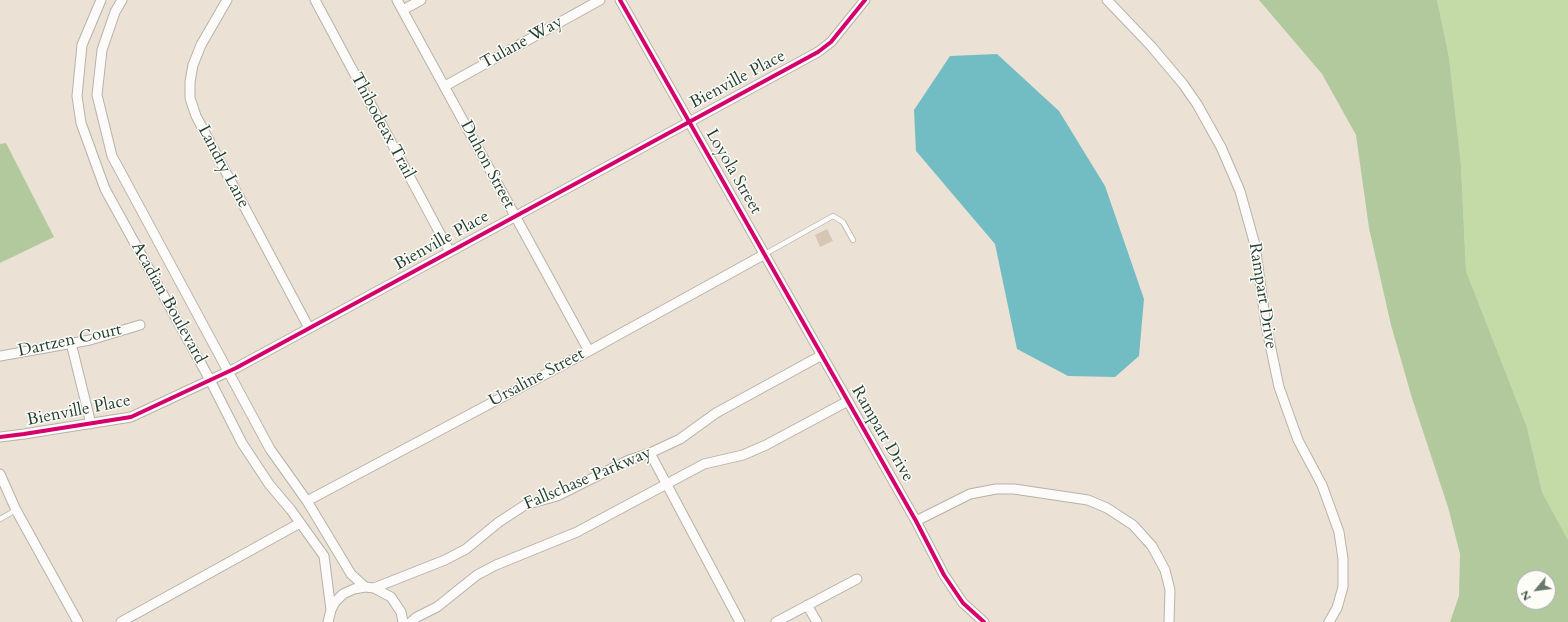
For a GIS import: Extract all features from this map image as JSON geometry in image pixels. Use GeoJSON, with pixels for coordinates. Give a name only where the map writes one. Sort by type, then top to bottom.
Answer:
{"type":"FeatureCollection","features":[{"type":"Feature","properties":{"kind":"street","name":"Acadian Boulevard"},"geometry":{"type":"LineString","coordinates":[[101,0],[82,45],[77,96],[81,123],[106,189],[210,380],[242,443],[269,484],[324,556],[331,610]]}},
{"type":"Feature","properties":{"kind":"street","name":"Acadian Boulevard"},"geometry":{"type":"LineString","coordinates":[[122,0],[115,12],[102,50],[97,95],[112,156],[270,449],[307,501],[351,574],[369,587],[383,591],[394,600],[401,612],[402,622]]}},
{"type":"Feature","properties":{"kind":"street","name":"Landry Lane"},"geometry":{"type":"LineString","coordinates":[[227,0],[201,45],[193,65],[190,82],[190,98],[196,116],[309,328]]}},
{"type":"Feature","properties":{"kind":"street","name":"Thibodeax Trail"},"geometry":{"type":"LineString","coordinates":[[314,0],[450,252]]}},
{"type":"Feature","properties":{"kind":"street","name":"Duhon Street"},"geometry":{"type":"LineString","coordinates":[[397,0],[589,351]]}},
{"type":"Feature","properties":{"kind":"street"},"geometry":{"type":"LineString","coordinates":[[403,10],[421,0]]}},
{"type":"Feature","properties":{"kind":"street","name":"Tulane Way"},"geometry":{"type":"LineString","coordinates":[[445,86],[600,0]]}},
{"type":"Feature","properties":{"kind":"street","name":"Loyola Street"},"geometry":{"type":"LineString","coordinates":[[620,0],[764,254]]}},
{"type":"Feature","properties":{"kind":"street","name":"Bienville Place"},"geometry":{"type":"LineString","coordinates":[[0,437],[131,417],[228,371],[818,52],[831,42],[865,0]]}},
{"type":"Feature","properties":{"kind":"street","name":"Rampart Drive"},"geometry":{"type":"LineString","coordinates":[[1106,0],[1151,46],[1184,84],[1197,104],[1224,154],[1240,191],[1255,246],[1271,357],[1279,387],[1298,440],[1322,485],[1339,532],[1343,559],[1343,587],[1337,608],[1329,622]]}},
{"type":"Feature","properties":{"kind":"street","name":"Rampart Drive"},"geometry":{"type":"LineString","coordinates":[[764,254],[916,521],[944,575],[962,603],[984,622]]}},
{"type":"Feature","properties":{"kind":"street","name":"Ursaline Street"},"geometry":{"type":"LineString","coordinates":[[307,501],[589,351],[764,254]]}},
{"type":"Feature","properties":{"kind":"street","name":"Dartzen Court"},"geometry":{"type":"LineString","coordinates":[[0,356],[71,343],[140,325]]}},
{"type":"Feature","properties":{"kind":"street"},"geometry":{"type":"LineString","coordinates":[[71,343],[91,424]]}},
{"type":"Feature","properties":{"kind":"street","name":"Fallschase Parkway"},"geometry":{"type":"LineString","coordinates":[[331,610],[335,602],[344,594],[354,589],[369,587],[445,560],[466,549],[500,522],[525,505],[557,496],[629,460],[650,453],[680,439],[716,413],[822,355]]}},
{"type":"Feature","properties":{"kind":"street","name":"Fallschase Parkway"},"geometry":{"type":"LineString","coordinates":[[412,622],[417,617],[437,607],[477,575],[490,568],[577,532],[704,464],[743,455],[766,445],[848,401]]}},
{"type":"Feature","properties":{"kind":"street"},"geometry":{"type":"LineString","coordinates":[[650,453],[740,622]]}},
{"type":"Feature","properties":{"kind":"street"},"geometry":{"type":"LineString","coordinates":[[0,474],[16,510],[78,622]]}},
{"type":"Feature","properties":{"kind":"street"},"geometry":{"type":"LineString","coordinates":[[916,521],[970,494],[996,489],[1014,488],[1088,500],[1107,508],[1133,525],[1152,546],[1165,570],[1170,590],[1169,622]]}},
{"type":"Feature","properties":{"kind":"street"},"geometry":{"type":"LineString","coordinates":[[120,622],[300,523]]}},
{"type":"Feature","properties":{"kind":"street"},"geometry":{"type":"LineString","coordinates":[[776,622],[857,579]]}},
{"type":"Feature","properties":{"kind":"street"},"geometry":{"type":"LineString","coordinates":[[807,605],[817,622]]}},
{"type":"Feature","properties":{"kind":"street"},"geometry":{"type":"LineString","coordinates":[[327,621],[331,610]]}},
{"type":"Feature","properties":{"kind":"lane"},"geometry":{"type":"LineString","coordinates":[[764,254],[833,216],[843,222],[853,240]]}},
{"type":"Feature","properties":{"kind":"lane"},"geometry":{"type":"LineString","coordinates":[[0,519],[16,510]]}},
{"type":"Feature","properties":{"kind":"green space"},"geometry":{"type":"Polygon","coordinates":[[[1259,0],[1437,0],[1449,57],[1461,165],[1466,271],[1527,427],[1542,492],[1568,540],[1568,622],[1450,622],[1459,596],[1460,554],[1448,507],[1412,398],[1391,325],[1369,228],[1356,135],[1322,74],[1259,0]]]}},
{"type":"Feature","properties":{"kind":"green space"},"geometry":{"type":"Polygon","coordinates":[[[1437,0],[1568,0],[1568,540],[1542,492],[1527,427],[1466,271],[1461,165],[1449,57],[1437,0]]]}},
{"type":"Feature","properties":{"kind":"green space"},"geometry":{"type":"Polygon","coordinates":[[[6,143],[54,237],[0,263],[0,144],[6,143]]]}},
{"type":"Feature","properties":{"kind":"water"},"geometry":{"type":"Polygon","coordinates":[[[997,54],[1059,111],[1105,186],[1144,299],[1139,356],[1115,377],[1068,376],[1017,349],[995,244],[916,151],[914,110],[950,56],[997,54]]]}},
{"type":"Feature","properties":{"kind":"building"},"geometry":{"type":"Polygon","coordinates":[[[827,229],[833,241],[820,247],[815,235],[827,229]]]}},
{"type":"Feature","properties":{"kind":"cycle path"},"geometry":{"type":"LineString","coordinates":[[620,0],[916,521],[944,575],[963,603],[984,622]]}},
{"type":"Feature","properties":{"kind":"cycle path"},"geometry":{"type":"LineString","coordinates":[[0,437],[131,417],[236,368],[818,52],[831,42],[865,0]]}}]}
